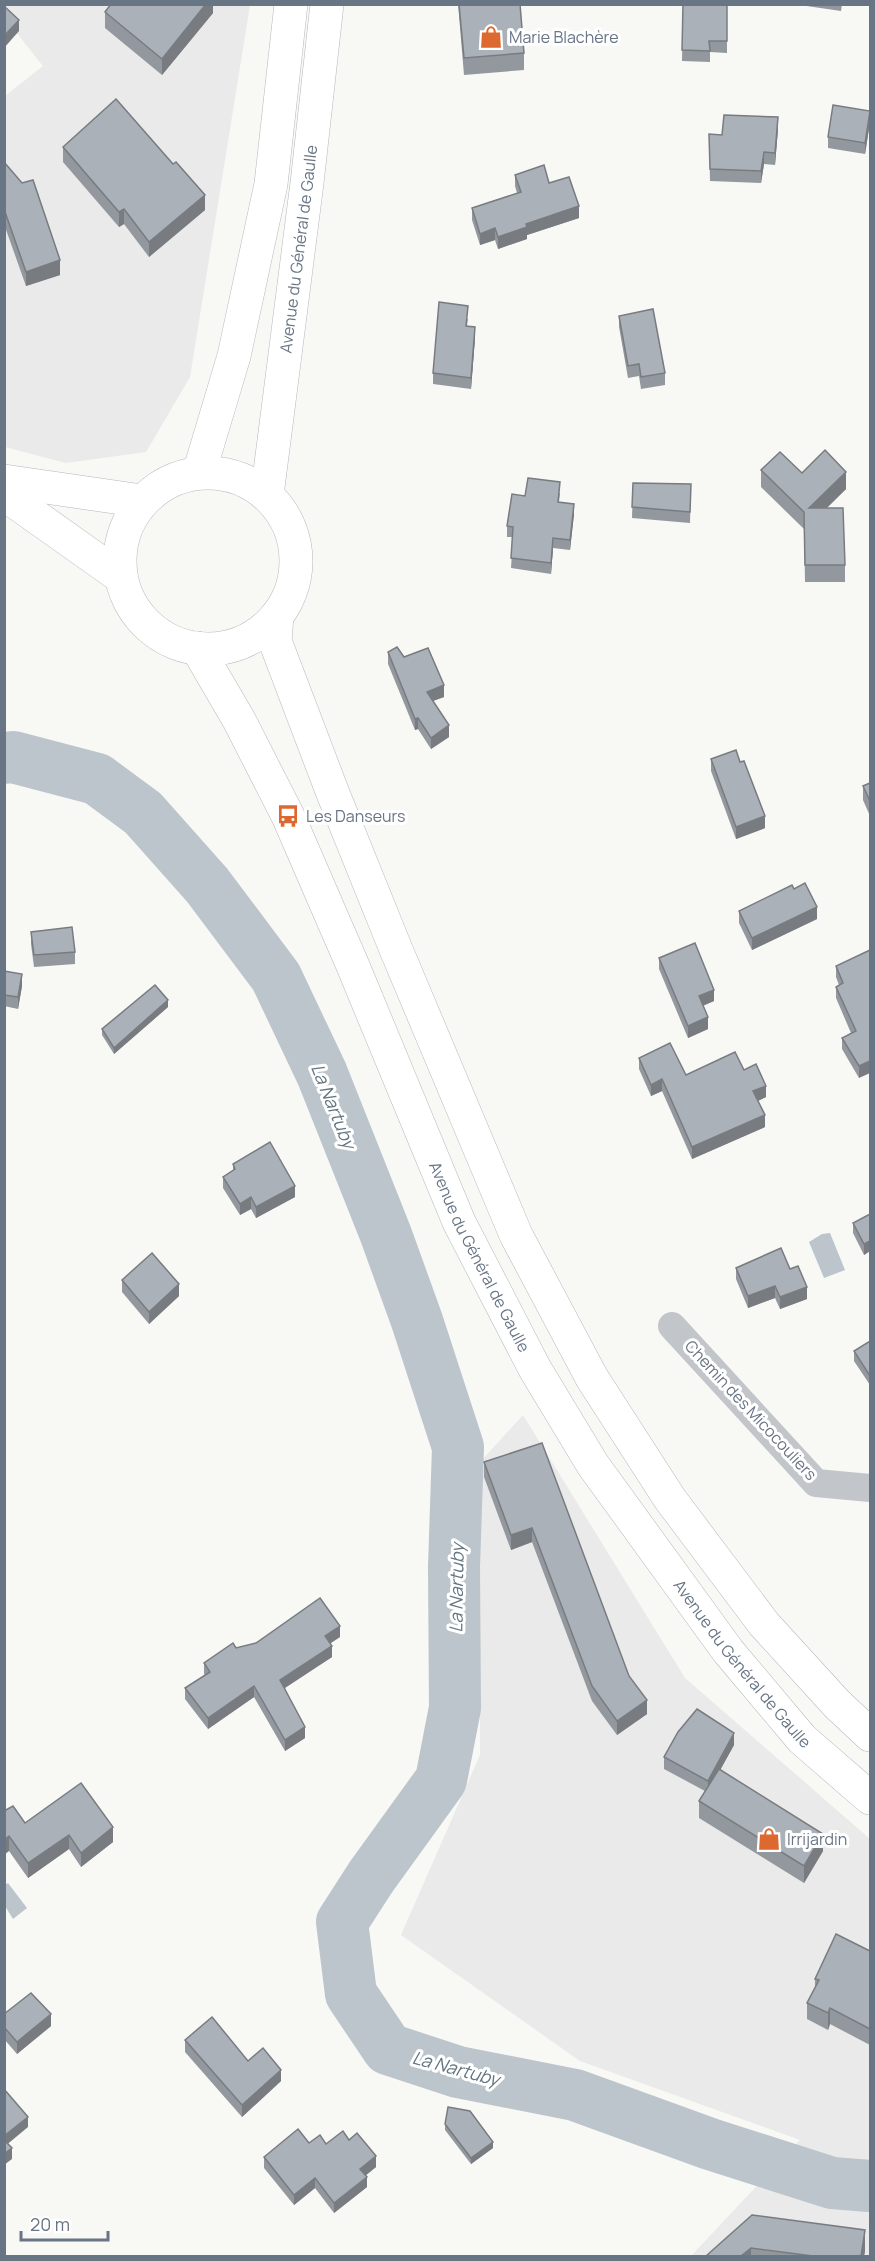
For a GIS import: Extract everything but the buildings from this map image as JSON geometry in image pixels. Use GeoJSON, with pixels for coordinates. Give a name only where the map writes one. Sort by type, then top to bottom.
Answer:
{"type":"FeatureCollection","features":[{"type":"Feature","properties":{"kind":"main road"},"geometry":{"type":"LineString","coordinates":[[199,473],[234,356],[271,184],[291,4]]}},
{"type":"Feature","properties":{"kind":"main road","name":"Avenue du Général de Gaulle"},"geometry":{"type":"LineString","coordinates":[[267,495],[307,183],[327,4]]}},
{"type":"Feature","properties":{"kind":"main road"},"geometry":{"type":"LineString","coordinates":[[199,473],[223,474],[246,481],[267,495],[284,516],[294,540],[296,567],[290,593],[277,616],[254,636],[227,647],[197,648],[170,641],[147,625],[130,603],[121,577],[120,550],[127,524],[142,501],[159,487],[178,478],[199,473]]}},
{"type":"Feature","properties":{"kind":"main road"},"geometry":{"type":"LineString","coordinates":[[4,481],[142,501]]}},
{"type":"Feature","properties":{"kind":"main road"},"geometry":{"type":"LineString","coordinates":[[4,494],[121,577]]}},
{"type":"Feature","properties":{"kind":"main road"},"geometry":{"type":"LineString","coordinates":[[277,616],[275,641],[332,792],[521,1245],[592,1378],[670,1499],[764,1624],[837,1704],[870,1735]]}},
{"type":"Feature","properties":{"kind":"main road","name":"Avenue du Général de Gaulle"},"geometry":{"type":"LineString","coordinates":[[197,648],[239,720],[288,816],[459,1222],[535,1369],[593,1465],[728,1651],[802,1739],[870,1798]]}},
{"type":"Feature","properties":{"kind":"street","name":"Chemin des Micocouliers"},"geometry":{"type":"LineString","coordinates":[[672,1326],[816,1483],[870,1488]]}},
{"type":"Feature","properties":{"kind":"shaded area"},"geometry":{"type":"Polygon","coordinates":[[[4,5],[250,5],[190,377],[146,452],[66,463],[5,447],[5,96],[43,66],[5,18],[4,5]]]}},
{"type":"Feature","properties":{"kind":"shaded area"},"geometry":{"type":"Polygon","coordinates":[[[830,1233],[845,1270],[824,1278],[809,1242],[822,1234],[830,1233]]]}},
{"type":"Feature","properties":{"kind":"shaded area"},"geometry":{"type":"Polygon","coordinates":[[[523,1415],[685,1678],[870,1839],[870,2256],[691,2256],[800,2140],[580,2061],[401,1935],[480,1755],[480,1462],[523,1415]]]}},
{"type":"Feature","properties":{"kind":"shaded area"},"geometry":{"type":"Polygon","coordinates":[[[8,1883],[27,1908],[13,1919],[5,1906],[5,1885],[8,1883]]]}},
{"type":"Feature","properties":{"kind":"waterway","name":"La Nartuby"},"geometry":{"type":"LineString","coordinates":[[4,758],[13,757],[97,779],[143,813],[207,885],[276,977],[322,1074],[386,1235],[458,1447],[454,1567],[455,1708],[441,1780],[371,1877],[342,1922],[351,1994],[388,2049],[458,2072],[575,2095],[710,2144],[832,2183],[870,2186]]}},
{"type":"Feature","properties":{"kind":"place","name":"Marie Blachère"},"geometry":{"type":"Point","coordinates":[491,37]}},
{"type":"Feature","properties":{"kind":"place","name":"Les Danseurs"},"geometry":{"type":"Point","coordinates":[288,816]}},
{"type":"Feature","properties":{"kind":"place","name":"Irrijardin"},"geometry":{"type":"Point","coordinates":[769,1839]}}]}
